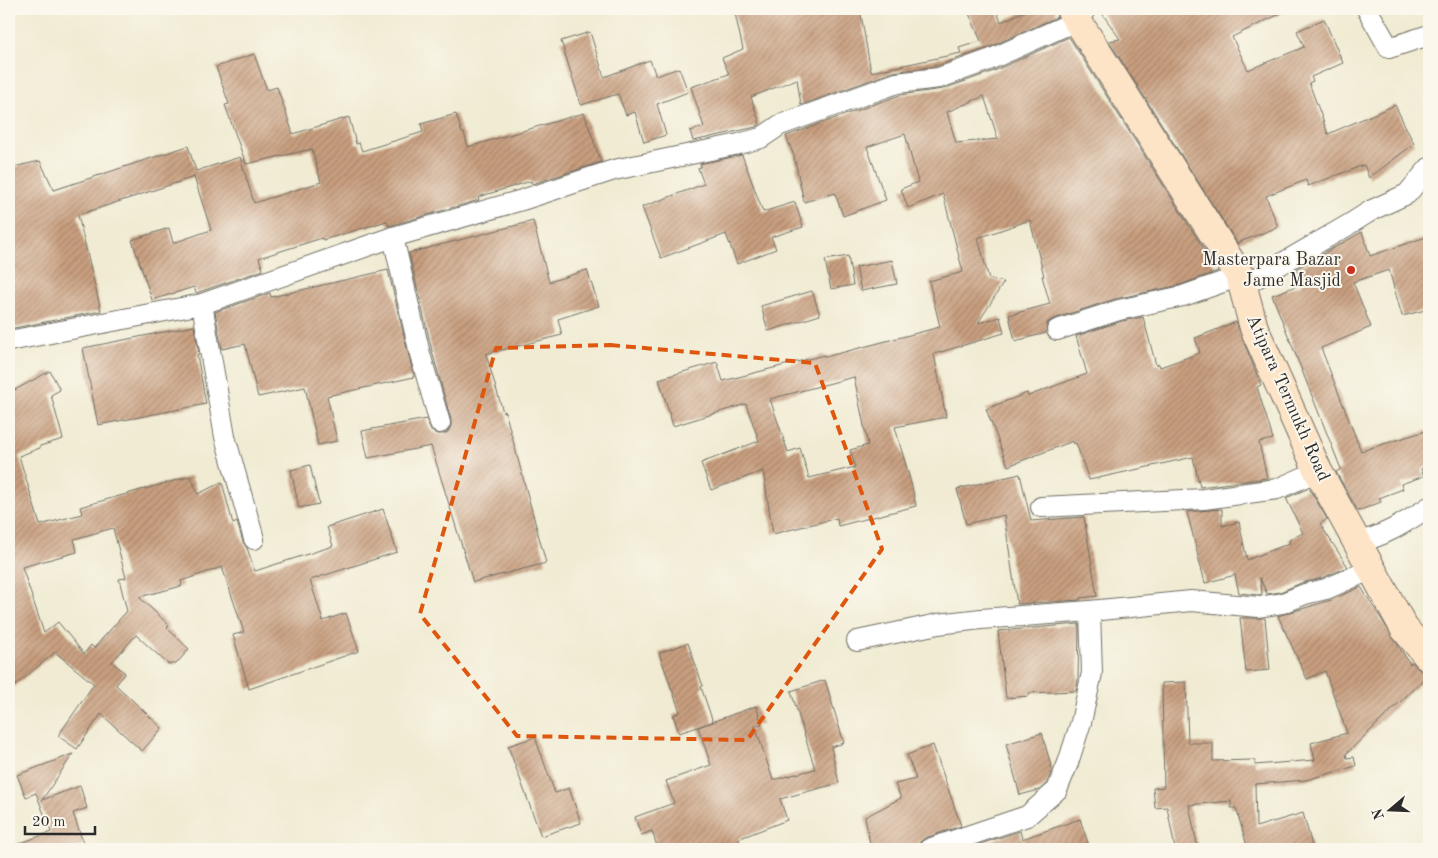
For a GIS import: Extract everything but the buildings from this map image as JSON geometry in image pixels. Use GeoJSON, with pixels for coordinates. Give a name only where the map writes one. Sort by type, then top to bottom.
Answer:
{"type":"FeatureCollection","features":[{"type":"Feature","properties":{"kind":"main road","name":"Atipara Termukh Road"},"geometry":{"type":"LineString","coordinates":[[1078,12],[1241,281],[1254,328],[1318,472],[1404,628],[1429,658]]}},
{"type":"Feature","properties":{"kind":"street"},"geometry":{"type":"LineString","coordinates":[[1366,9],[1389,48],[1429,35]]}},
{"type":"Feature","properties":{"kind":"street"},"geometry":{"type":"LineString","coordinates":[[9,341],[202,304],[393,237],[522,200],[614,170],[761,138],[780,125],[897,82],[939,78],[989,60],[1078,12]]}},
{"type":"Feature","properties":{"kind":"street"},"geometry":{"type":"LineString","coordinates":[[1057,330],[1119,310],[1241,281],[1308,247],[1372,210],[1407,194],[1429,168]]}},
{"type":"Feature","properties":{"kind":"street"},"geometry":{"type":"LineString","coordinates":[[393,237],[420,354],[440,423]]}},
{"type":"Feature","properties":{"kind":"street"},"geometry":{"type":"LineString","coordinates":[[202,304],[225,437],[254,539]]}},
{"type":"Feature","properties":{"kind":"street"},"geometry":{"type":"LineString","coordinates":[[1041,507],[1213,498],[1277,489],[1318,472]]}},
{"type":"Feature","properties":{"kind":"street"},"geometry":{"type":"LineString","coordinates":[[1357,542],[1374,539],[1429,507]]}},
{"type":"Feature","properties":{"kind":"street"},"geometry":{"type":"LineString","coordinates":[[857,642],[938,624],[1191,601],[1258,607],[1283,603],[1305,594],[1326,589],[1372,569]]}},
{"type":"Feature","properties":{"kind":"street"},"geometry":{"type":"LineString","coordinates":[[929,849],[1027,816],[1057,790],[1081,722],[1092,673],[1090,611]]}},
{"type":"Feature","properties":{"kind":"highlighted area"},"geometry":{"type":"Polygon","coordinates":[[[610,345],[815,363],[882,549],[747,740],[517,736],[420,614],[496,348],[610,345]]]}},
{"type":"Feature","properties":{"kind":"place","name":"Masterpara Bazar Jame Masjid"},"geometry":{"type":"Point","coordinates":[1351,270]}}]}
